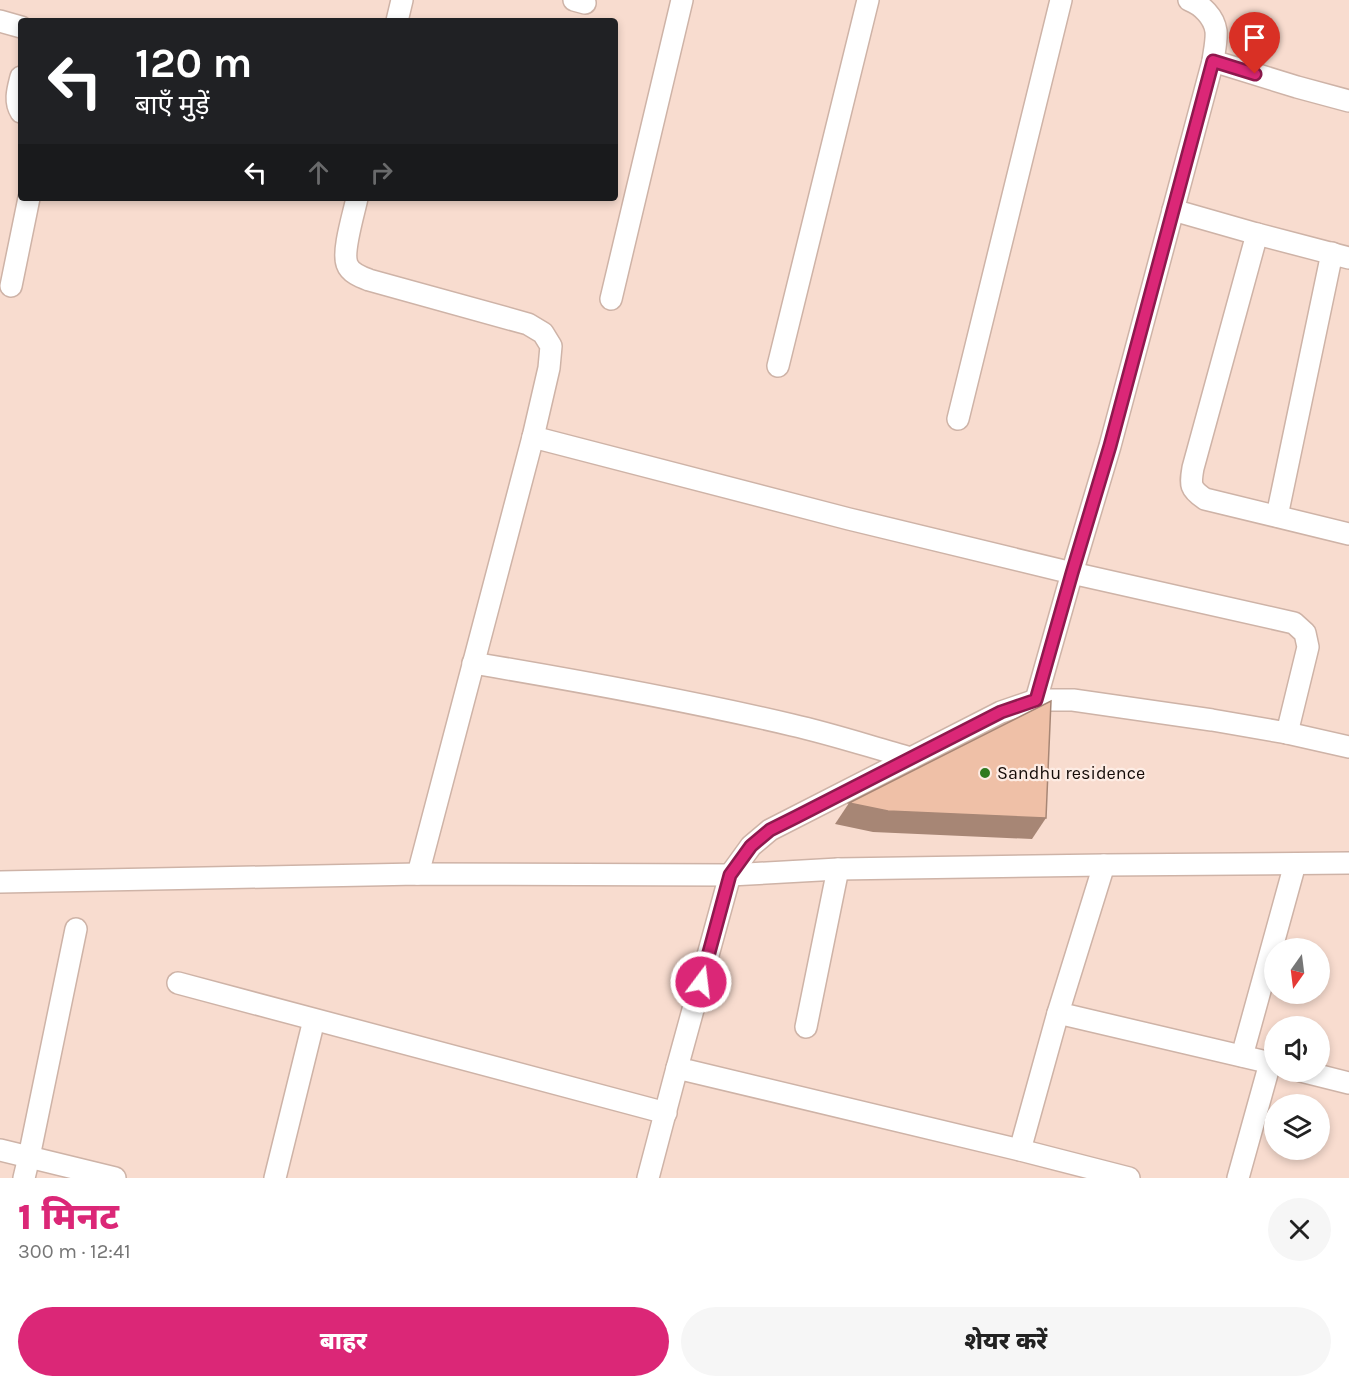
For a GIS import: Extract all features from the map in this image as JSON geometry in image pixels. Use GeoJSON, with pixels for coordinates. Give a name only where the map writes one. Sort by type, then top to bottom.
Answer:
{"type":"FeatureCollection","features":[{"type":"Feature","properties":{"kind":"street"},"geometry":{"type":"LineString","coordinates":[[398,18],[402,0]]}},
{"type":"Feature","properties":{"kind":"street"},"geometry":{"type":"LineString","coordinates":[[611,299],[682,0]]}},
{"type":"Feature","properties":{"kind":"street"},"geometry":{"type":"LineString","coordinates":[[778,366],[868,0]]}},
{"type":"Feature","properties":{"kind":"street"},"geometry":{"type":"LineString","coordinates":[[958,419],[1061,0]]}},
{"type":"Feature","properties":{"kind":"street"},"geometry":{"type":"LineString","coordinates":[[1036,700],[1110,446],[1213,61],[1216,32],[1210,14],[1189,0]]}},
{"type":"Feature","properties":{"kind":"street"},"geometry":{"type":"LineString","coordinates":[[0,21],[18,26]]}},
{"type":"Feature","properties":{"kind":"street"},"geometry":{"type":"LineString","coordinates":[[1213,61],[1349,101]]}},
{"type":"Feature","properties":{"kind":"street"},"geometry":{"type":"LineString","coordinates":[[18,89],[18,107]]}},
{"type":"Feature","properties":{"kind":"street"},"geometry":{"type":"LineString","coordinates":[[11,286],[28,201]]}},
{"type":"Feature","properties":{"kind":"street"},"geometry":{"type":"LineString","coordinates":[[356,201],[345,251],[347,265],[356,274],[369,280],[528,324],[543,333],[551,346],[549,368],[533,437],[418,874]]}},
{"type":"Feature","properties":{"kind":"street"},"geometry":{"type":"LineString","coordinates":[[1173,210],[1340,255],[1277,516]]}},
{"type":"Feature","properties":{"kind":"street"},"geometry":{"type":"LineString","coordinates":[[1257,234],[1191,482],[1194,491],[1205,499],[1349,534]]}},
{"type":"Feature","properties":{"kind":"street"},"geometry":{"type":"LineString","coordinates":[[533,437],[1072,573],[1294,623],[1305,633],[1308,648],[1287,734]]}},
{"type":"Feature","properties":{"kind":"street"},"geometry":{"type":"LineString","coordinates":[[473,663],[680,700],[794,726],[910,759]]}},
{"type":"Feature","properties":{"kind":"street"},"geometry":{"type":"LineString","coordinates":[[648,1178],[730,875],[751,846],[770,830],[1001,712],[1036,700],[1073,700],[1212,720],[1349,747]]}},
{"type":"Feature","properties":{"kind":"street"},"geometry":{"type":"LineString","coordinates":[[0,882],[418,874],[730,875],[838,869],[1349,862]]}},
{"type":"Feature","properties":{"kind":"street"},"geometry":{"type":"LineString","coordinates":[[1242,1056],[1295,864]]}},
{"type":"Feature","properties":{"kind":"street"},"geometry":{"type":"LineString","coordinates":[[1020,1150],[1058,1012],[1104,865]]}},
{"type":"Feature","properties":{"kind":"street"},"geometry":{"type":"LineString","coordinates":[[806,1027],[838,869]]}},
{"type":"Feature","properties":{"kind":"street"},"geometry":{"type":"LineString","coordinates":[[24,1178],[75,929]]}},
{"type":"Feature","properties":{"kind":"street"},"geometry":{"type":"LineString","coordinates":[[178,983],[666,1113]]}},
{"type":"Feature","properties":{"kind":"street"},"geometry":{"type":"LineString","coordinates":[[1058,1012],[1264,1062]]}},
{"type":"Feature","properties":{"kind":"street"},"geometry":{"type":"LineString","coordinates":[[275,1178],[314,1020]]}},
{"type":"Feature","properties":{"kind":"street"},"geometry":{"type":"LineString","coordinates":[[677,1068],[1129,1178]]}},
{"type":"Feature","properties":{"kind":"street"},"geometry":{"type":"LineString","coordinates":[[1330,1078],[1349,1083]]}},
{"type":"Feature","properties":{"kind":"street"},"geometry":{"type":"LineString","coordinates":[[1238,1178],[1267,1082]]}},
{"type":"Feature","properties":{"kind":"street"},"geometry":{"type":"LineString","coordinates":[[0,1150],[115,1178]]}},
{"type":"Feature","properties":{"kind":"building","name":"Sandhu residence"},"geometry":{"type":"Polygon","coordinates":[[[1051,701],[1046,818],[888,811],[849,803],[1051,701]]]}},
{"type":"Feature","properties":{"kind":"place","name":"Sandhu residence"},"geometry":{"type":"Point","coordinates":[985,773]}},
{"type":"Feature","properties":{"kind":"route"},"geometry":{"type":"LineString","coordinates":[[701,982],[730,875],[751,846],[770,830],[1001,712],[1036,700],[1110,446],[1213,61],[1255,74]]}}]}
